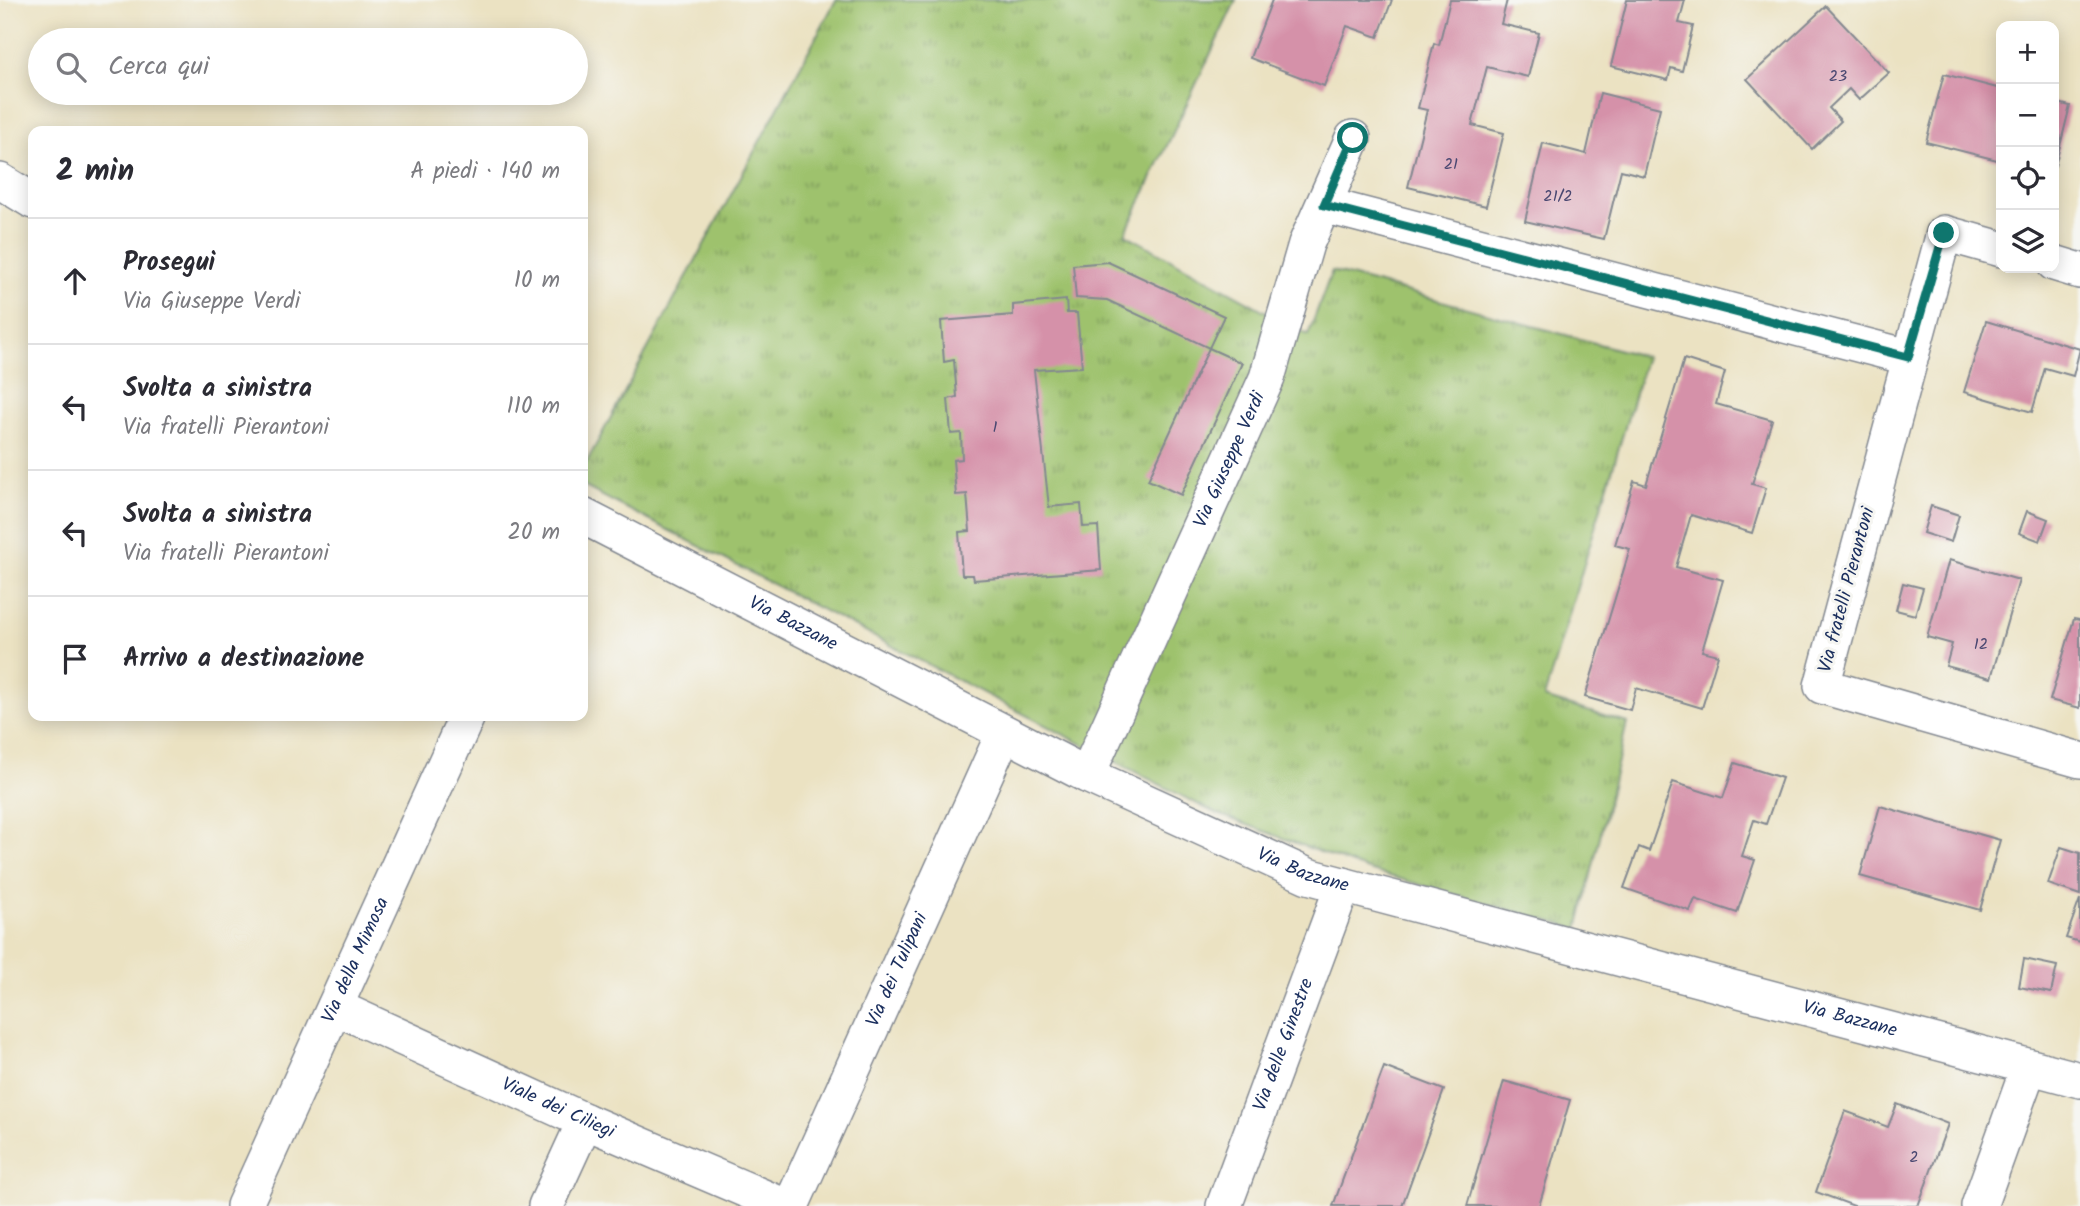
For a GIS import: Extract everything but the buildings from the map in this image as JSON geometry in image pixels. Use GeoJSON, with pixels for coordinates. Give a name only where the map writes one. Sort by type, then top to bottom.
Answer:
{"type":"FeatureCollection","features":[{"type":"Feature","properties":{"kind":"street","name":"Via Giuseppe Verdi"},"geometry":{"type":"LineString","coordinates":[[1087,775],[1268,379],[1306,244],[1353,138]]}},
{"type":"Feature","properties":{"kind":"street"},"geometry":{"type":"LineString","coordinates":[[0,181],[28,198]]}},
{"type":"Feature","properties":{"kind":"street"},"geometry":{"type":"LineString","coordinates":[[1324,205],[1908,357]]}},
{"type":"Feature","properties":{"kind":"street","name":"Via fratelli Pierantoni"},"geometry":{"type":"LineString","coordinates":[[1996,248],[1944,233],[1908,357],[1822,686],[2080,760]]}},
{"type":"Feature","properties":{"kind":"street"},"geometry":{"type":"LineString","coordinates":[[2059,265],[2080,271]]}},
{"type":"Feature","properties":{"kind":"street","name":"Via Bazzane"},"geometry":{"type":"LineString","coordinates":[[588,519],[1087,775],[1308,876],[2080,1080]]}},
{"type":"Feature","properties":{"kind":"street","name":"Via della Mimosa"},"geometry":{"type":"LineString","coordinates":[[244,1206],[465,721]]}},
{"type":"Feature","properties":{"kind":"street","name":"Via dei Tulipani"},"geometry":{"type":"LineString","coordinates":[[791,1206],[1004,733]]}},
{"type":"Feature","properties":{"kind":"street","name":"Via delle Ginestre"},"geometry":{"type":"LineString","coordinates":[[1224,1206],[1343,885]]}},
{"type":"Feature","properties":{"kind":"street","name":"Viale dei Ciliegi"},"geometry":{"type":"LineString","coordinates":[[335,1007],[584,1121],[784,1206]]}},
{"type":"Feature","properties":{"kind":"street"},"geometry":{"type":"LineString","coordinates":[[1979,1206],[2029,1067]]}},
{"type":"Feature","properties":{"kind":"street"},"geometry":{"type":"LineString","coordinates":[[546,1206],[584,1121]]}},
{"type":"Feature","properties":{"kind":"green space"},"geometry":{"type":"Polygon","coordinates":[[[836,0],[1236,0],[1125,234],[1308,335],[1332,271],[1646,357],[1544,698],[1627,723],[1578,929],[1368,870],[1213,812],[588,489],[588,460],[836,0]]]}},
{"type":"Feature","properties":{"kind":"route"},"geometry":{"type":"LineString","coordinates":[[1353,138],[1324,205],[1908,357],[1944,233]]}}]}
